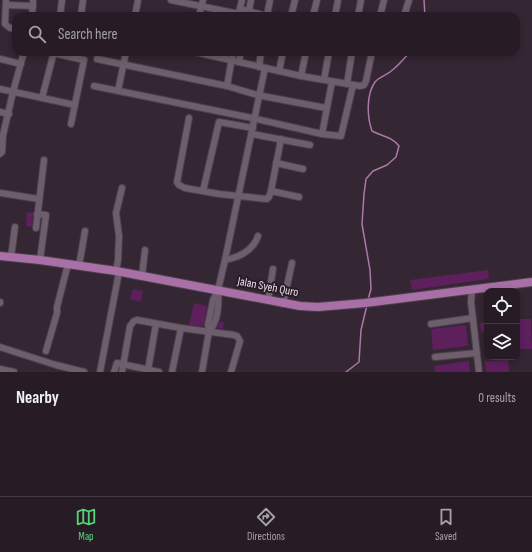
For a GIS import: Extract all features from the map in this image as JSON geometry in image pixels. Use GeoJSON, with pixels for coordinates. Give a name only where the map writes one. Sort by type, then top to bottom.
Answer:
{"type":"FeatureCollection","features":[{"type":"Feature","properties":{"kind":"main road","name":"Jalan Syeh Quro"},"geometry":{"type":"LineString","coordinates":[[0,256],[40,260],[118,272],[218,290],[283,304],[318,307],[365,303],[532,282]]}},
{"type":"Feature","properties":{"kind":"street"},"geometry":{"type":"LineString","coordinates":[[60,12],[62,0]]}},
{"type":"Feature","properties":{"kind":"street"},"geometry":{"type":"LineString","coordinates":[[82,12],[83,0]]}},
{"type":"Feature","properties":{"kind":"street"},"geometry":{"type":"LineString","coordinates":[[137,12],[138,0]]}},
{"type":"Feature","properties":{"kind":"street"},"geometry":{"type":"LineString","coordinates":[[171,0],[202,3],[235,12]]}},
{"type":"Feature","properties":{"kind":"street"},"geometry":{"type":"LineString","coordinates":[[239,12],[242,0]]}},
{"type":"Feature","properties":{"kind":"street"},"geometry":{"type":"LineString","coordinates":[[248,12],[251,0]]}},
{"type":"Feature","properties":{"kind":"street"},"geometry":{"type":"LineString","coordinates":[[268,12],[270,0]]}},
{"type":"Feature","properties":{"kind":"street"},"geometry":{"type":"LineString","coordinates":[[292,12],[295,0]]}},
{"type":"Feature","properties":{"kind":"street"},"geometry":{"type":"LineString","coordinates":[[314,12],[317,0]]}},
{"type":"Feature","properties":{"kind":"street"},"geometry":{"type":"LineString","coordinates":[[336,12],[338,0]]}},
{"type":"Feature","properties":{"kind":"street"},"geometry":{"type":"LineString","coordinates":[[359,12],[361,0]]}},
{"type":"Feature","properties":{"kind":"street"},"geometry":{"type":"LineString","coordinates":[[381,12],[384,0]]}},
{"type":"Feature","properties":{"kind":"street"},"geometry":{"type":"LineString","coordinates":[[405,12],[409,0]]}},
{"type":"Feature","properties":{"kind":"street"},"geometry":{"type":"LineString","coordinates":[[12,28],[5,24],[6,2],[33,4]]}},
{"type":"Feature","properties":{"kind":"street"},"geometry":{"type":"LineString","coordinates":[[0,154],[2,152],[2,135],[9,114],[13,92],[23,56]]}},
{"type":"Feature","properties":{"kind":"street"},"geometry":{"type":"LineString","coordinates":[[42,98],[51,56]]}},
{"type":"Feature","properties":{"kind":"street"},"geometry":{"type":"LineString","coordinates":[[71,124],[84,60],[78,56]]}},
{"type":"Feature","properties":{"kind":"street"},"geometry":{"type":"LineString","coordinates":[[118,90],[125,56]]}},
{"type":"Feature","properties":{"kind":"street"},"geometry":{"type":"LineString","coordinates":[[214,56],[301,76],[360,86],[364,85],[371,56]]}},
{"type":"Feature","properties":{"kind":"street"},"geometry":{"type":"LineString","coordinates":[[227,86],[232,56]]}},
{"type":"Feature","properties":{"kind":"street"},"geometry":{"type":"LineString","coordinates":[[239,62],[240,56]]}},
{"type":"Feature","properties":{"kind":"street"},"geometry":{"type":"LineString","coordinates":[[202,372],[213,300],[218,290],[225,260],[236,207],[236,196],[258,95],[262,68],[261,56]]}},
{"type":"Feature","properties":{"kind":"street"},"geometry":{"type":"LineString","coordinates":[[278,71],[282,56]]}},
{"type":"Feature","properties":{"kind":"street"},"geometry":{"type":"LineString","coordinates":[[301,76],[305,56]]}},
{"type":"Feature","properties":{"kind":"street"},"geometry":{"type":"LineString","coordinates":[[324,80],[328,56]]}},
{"type":"Feature","properties":{"kind":"street"},"geometry":{"type":"LineString","coordinates":[[94,86],[253,118],[322,134],[341,136],[350,85],[352,56]]}},
{"type":"Feature","properties":{"kind":"street"},"geometry":{"type":"LineString","coordinates":[[0,59],[21,64]]}},
{"type":"Feature","properties":{"kind":"street"},"geometry":{"type":"LineString","coordinates":[[97,59],[227,86],[258,95],[326,108]]}},
{"type":"Feature","properties":{"kind":"street"},"geometry":{"type":"LineString","coordinates":[[322,134],[332,82]]}},
{"type":"Feature","properties":{"kind":"street"},"geometry":{"type":"LineString","coordinates":[[0,90],[75,105]]}},
{"type":"Feature","properties":{"kind":"street"},"geometry":{"type":"LineString","coordinates":[[0,112],[9,114]]}},
{"type":"Feature","properties":{"kind":"street"},"geometry":{"type":"LineString","coordinates":[[190,118],[177,182],[185,188],[267,200],[271,191],[281,139]]}},
{"type":"Feature","properties":{"kind":"street"},"geometry":{"type":"LineString","coordinates":[[203,191],[218,122],[281,139],[310,145]]}},
{"type":"Feature","properties":{"kind":"street"},"geometry":{"type":"LineString","coordinates":[[36,228],[44,160]]}},
{"type":"Feature","properties":{"kind":"street"},"geometry":{"type":"LineString","coordinates":[[276,163],[303,169]]}},
{"type":"Feature","properties":{"kind":"street"},"geometry":{"type":"LineString","coordinates":[[100,372],[118,272],[119,236],[116,213],[122,188]]}},
{"type":"Feature","properties":{"kind":"street"},"geometry":{"type":"LineString","coordinates":[[271,191],[299,197]]}},
{"type":"Feature","properties":{"kind":"street"},"geometry":{"type":"LineString","coordinates":[[0,193],[39,199]]}},
{"type":"Feature","properties":{"kind":"street"},"geometry":{"type":"LineString","coordinates":[[37,214],[46,216],[40,260]]}},
{"type":"Feature","properties":{"kind":"street"},"geometry":{"type":"LineString","coordinates":[[11,257],[15,227]]}},
{"type":"Feature","properties":{"kind":"street"},"geometry":{"type":"LineString","coordinates":[[79,266],[85,231]]}},
{"type":"Feature","properties":{"kind":"street"},"geometry":{"type":"LineString","coordinates":[[225,260],[239,256],[254,247],[258,236]]}},
{"type":"Feature","properties":{"kind":"street"},"geometry":{"type":"LineString","coordinates":[[142,276],[145,250]]}},
{"type":"Feature","properties":{"kind":"street"},"geometry":{"type":"LineString","coordinates":[[283,304],[292,263]]}},
{"type":"Feature","properties":{"kind":"street"},"geometry":{"type":"LineString","coordinates":[[46,351],[57,313],[57,307],[68,264]]}},
{"type":"Feature","properties":{"kind":"street"},"geometry":{"type":"LineString","coordinates":[[268,301],[273,269]]}},
{"type":"Feature","properties":{"kind":"street"},"geometry":{"type":"LineString","coordinates":[[472,289],[471,302],[479,372]]}},
{"type":"Feature","properties":{"kind":"street"},"geometry":{"type":"LineString","coordinates":[[431,324],[473,318]]}},
{"type":"Feature","properties":{"kind":"street"},"geometry":{"type":"LineString","coordinates":[[122,372],[131,323],[137,320],[237,336],[240,341],[231,372]]}},
{"type":"Feature","properties":{"kind":"street"},"geometry":{"type":"LineString","coordinates":[[148,370],[156,324]]}},
{"type":"Feature","properties":{"kind":"street"},"geometry":{"type":"LineString","coordinates":[[172,372],[182,328]]}},
{"type":"Feature","properties":{"kind":"street"},"geometry":{"type":"LineString","coordinates":[[0,347],[84,372]]}},
{"type":"Feature","properties":{"kind":"street"},"geometry":{"type":"LineString","coordinates":[[435,357],[477,354]]}},
{"type":"Feature","properties":{"kind":"street"},"geometry":{"type":"LineString","coordinates":[[114,372],[116,363],[159,372]]}},
{"type":"Feature","properties":{"kind":"street"},"geometry":{"type":"LineString","coordinates":[[0,369],[14,372]]}},
{"type":"Feature","properties":{"kind":"building"},"geometry":{"type":"Polygon","coordinates":[[[27,212],[33,213],[32,227],[26,226],[27,212]]]}},
{"type":"Feature","properties":{"kind":"building"},"geometry":{"type":"Polygon","coordinates":[[[488,270],[489,279],[412,290],[410,280],[488,270]]]}},
{"type":"Feature","properties":{"kind":"building"},"geometry":{"type":"Polygon","coordinates":[[[133,289],[143,291],[141,302],[130,299],[133,289]]]}},
{"type":"Feature","properties":{"kind":"building"},"geometry":{"type":"Polygon","coordinates":[[[194,303],[207,306],[204,326],[189,325],[194,303]]]}},
{"type":"Feature","properties":{"kind":"building"},"geometry":{"type":"Polygon","coordinates":[[[520,319],[531,319],[532,349],[520,349],[520,319]]]}},
{"type":"Feature","properties":{"kind":"building"},"geometry":{"type":"Polygon","coordinates":[[[220,322],[224,322],[223,329],[217,328],[220,322]]]}},
{"type":"Feature","properties":{"kind":"building"},"geometry":{"type":"Polygon","coordinates":[[[484,322],[484,332],[481,332],[480,323],[484,322]]]}},
{"type":"Feature","properties":{"kind":"building"},"geometry":{"type":"Polygon","coordinates":[[[466,325],[468,346],[433,350],[431,329],[466,325]]]}},
{"type":"Feature","properties":{"kind":"building"},"geometry":{"type":"Polygon","coordinates":[[[508,360],[509,372],[486,372],[485,361],[508,360]]]}},
{"type":"Feature","properties":{"kind":"building"},"geometry":{"type":"Polygon","coordinates":[[[469,361],[470,372],[435,372],[434,366],[469,361]]]}},
{"type":"Feature","properties":{"kind":"waterway"},"geometry":{"type":"LineString","coordinates":[[424,0],[425,12]]}},
{"type":"Feature","properties":{"kind":"waterway"},"geometry":{"type":"LineString","coordinates":[[368,300],[371,289],[370,270],[362,224],[366,179],[373,171],[387,165],[396,157],[399,146],[390,138],[372,131],[368,113],[370,93],[375,82],[393,70],[406,56]]}},
{"type":"Feature","properties":{"kind":"waterway"},"geometry":{"type":"LineString","coordinates":[[346,372],[359,362],[361,330],[367,305]]}}]}
